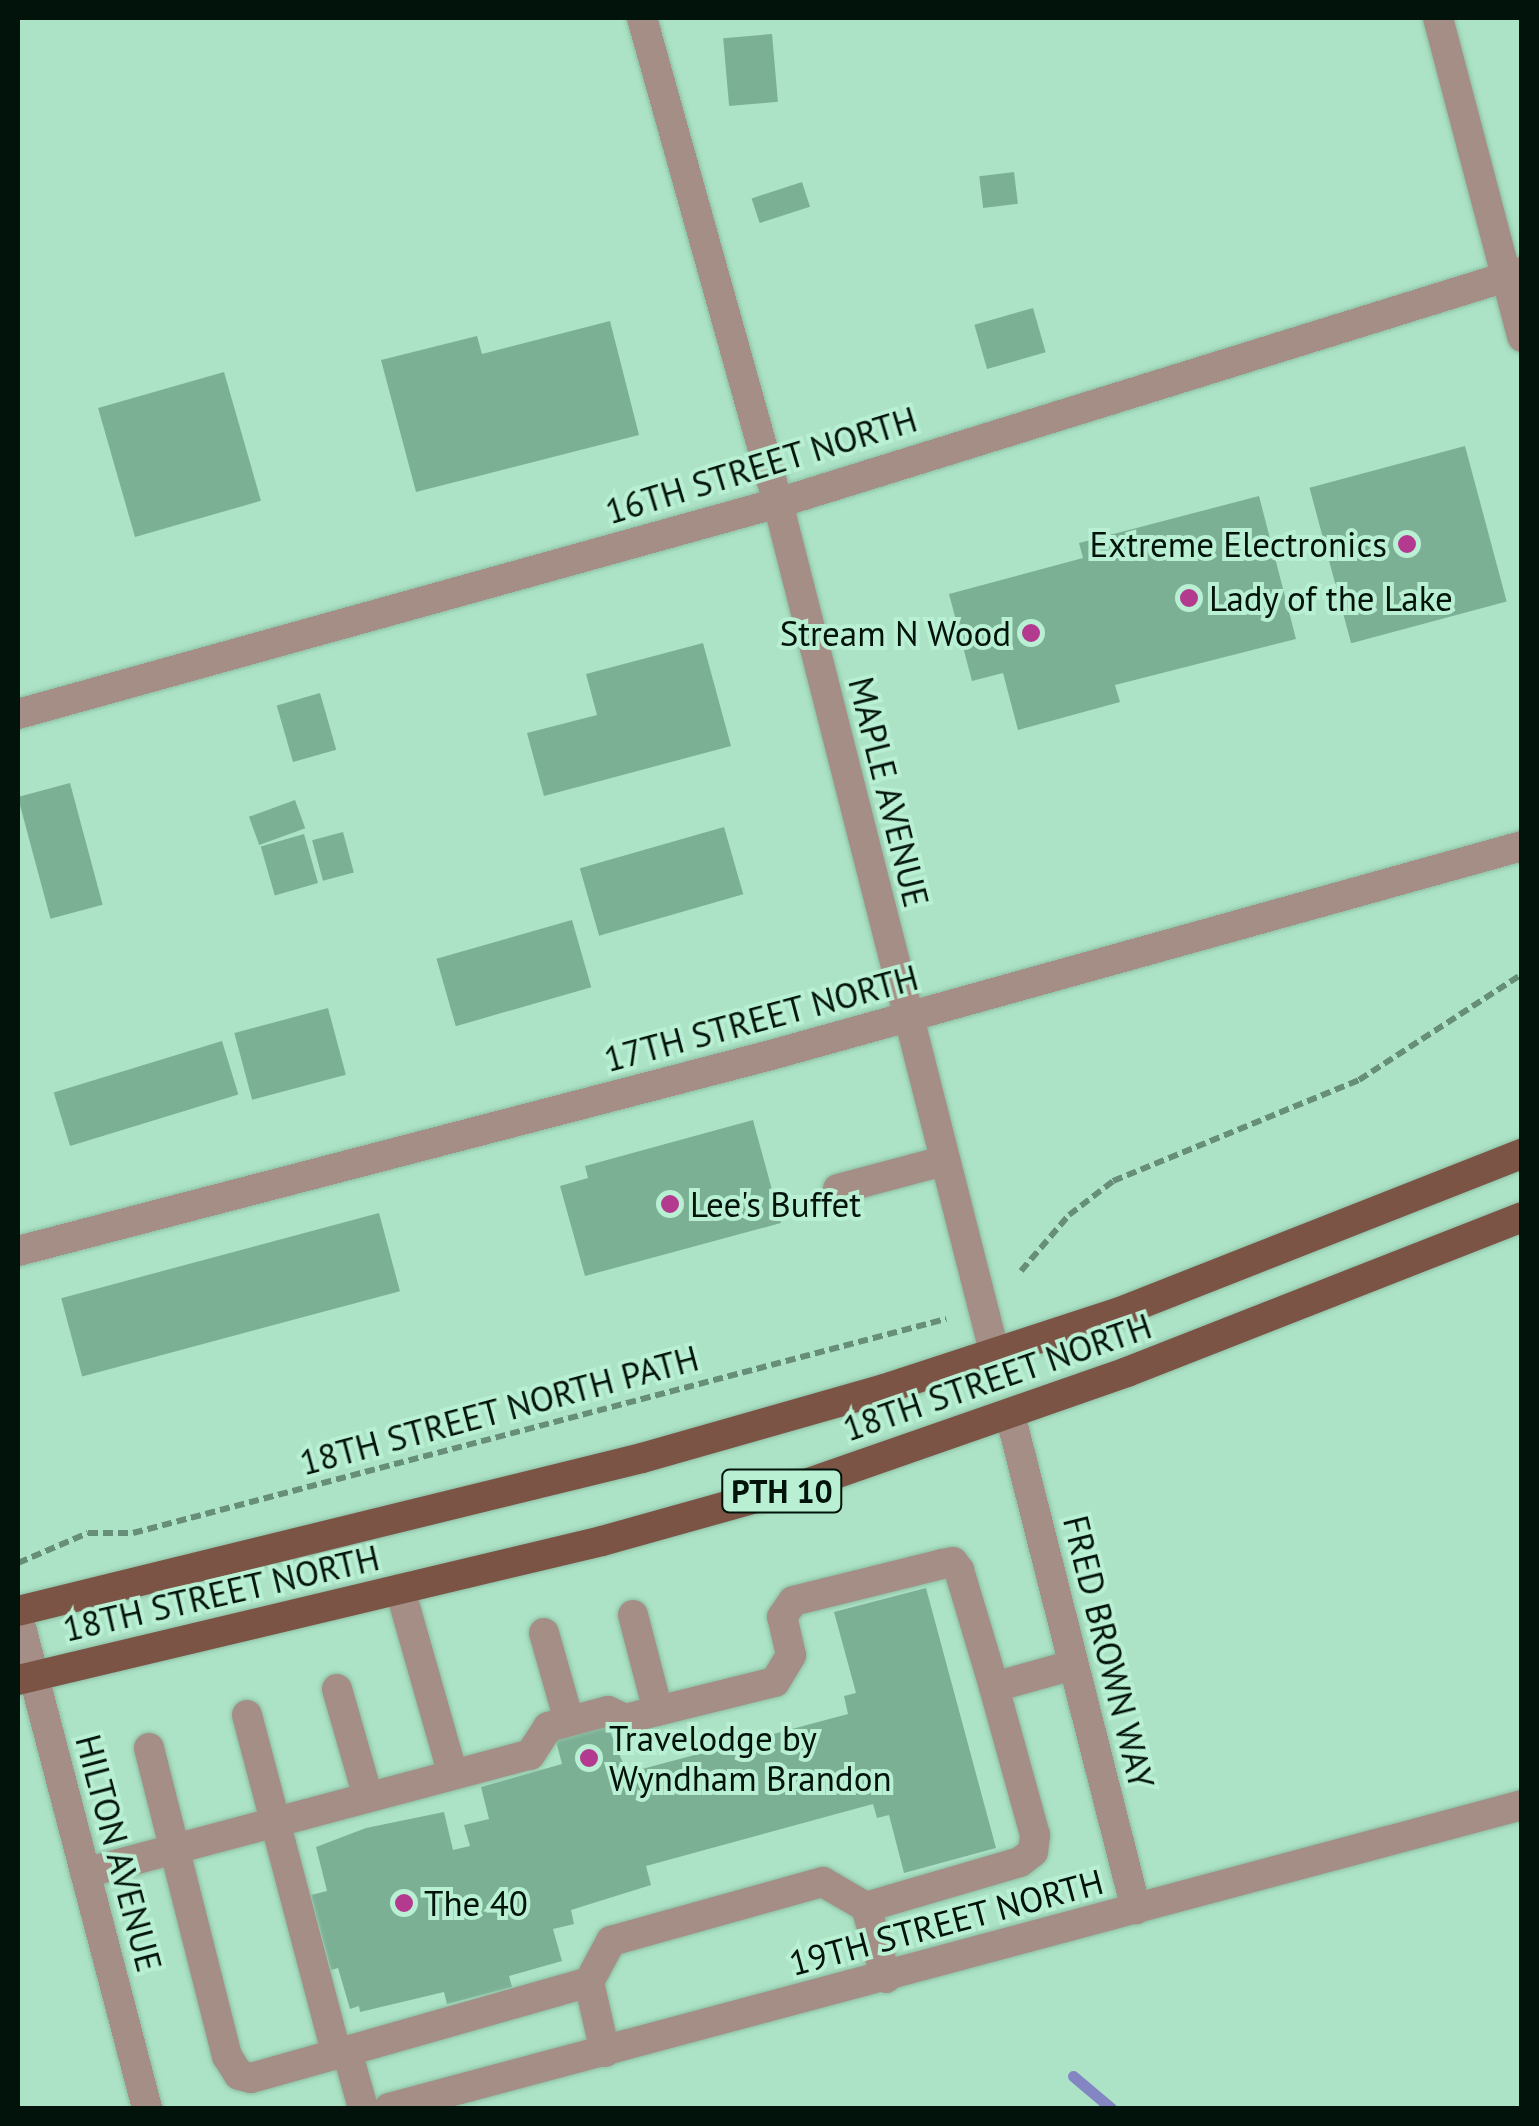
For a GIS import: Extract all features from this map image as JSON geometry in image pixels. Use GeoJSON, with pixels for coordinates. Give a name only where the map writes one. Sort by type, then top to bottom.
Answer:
{"type":"FeatureCollection","features":[{"type":"Feature","properties":{"kind":"main road","name":"18TH STREET NORTH"},"geometry":{"type":"LineString","coordinates":[[18,1614],[642,1458],[996,1355],[1522,1154]]}},
{"type":"Feature","properties":{"kind":"main road","name":"18TH STREET NORTH"},"geometry":{"type":"LineString","coordinates":[[26,1678],[728,1507],[1010,1414],[1522,1218]]}},
{"type":"Feature","properties":{"kind":"street","name":"MAPLE AVENUE"},"geometry":{"type":"LineString","coordinates":[[642,18],[778,503],[906,1019],[996,1355]]}},
{"type":"Feature","properties":{"kind":"street"},"geometry":{"type":"LineString","coordinates":[[1438,18],[1514,274],[1522,337]]}},
{"type":"Feature","properties":{"kind":"street","name":"16TH STREET NORTH"},"geometry":{"type":"LineString","coordinates":[[18,714],[778,503],[1514,274]]}},
{"type":"Feature","properties":{"kind":"street","name":"17TH STREET NORTH"},"geometry":{"type":"LineString","coordinates":[[18,1251],[906,1019],[1522,846]]}},
{"type":"Feature","properties":{"kind":"street"},"geometry":{"type":"LineString","coordinates":[[838,1189],[943,1161]]}},
{"type":"Feature","properties":{"kind":"street","name":"FRED BROWN WAY"},"geometry":{"type":"LineString","coordinates":[[1010,1414],[1136,1909]]}},
{"type":"Feature","properties":{"kind":"street"},"geometry":{"type":"LineString","coordinates":[[85,1873],[530,1755],[548,1727],[569,1721],[608,1711],[626,1719],[775,1682],[792,1655],[782,1617],[792,1602],[953,1562],[994,1687],[1034,1835],[1033,1852],[1020,1862],[866,1907]]}},
{"type":"Feature","properties":{"kind":"street"},"geometry":{"type":"LineString","coordinates":[[400,1589],[453,1775]]}},
{"type":"Feature","properties":{"kind":"street","name":"HILTON AVENUE"},"geometry":{"type":"LineString","coordinates":[[18,1614],[26,1678],[85,1873],[147,2108]]}},
{"type":"Feature","properties":{"kind":"street"},"geometry":{"type":"LineString","coordinates":[[633,1615],[658,1711]]}},
{"type":"Feature","properties":{"kind":"street"},"geometry":{"type":"LineString","coordinates":[[544,1633],[569,1721]]}},
{"type":"Feature","properties":{"kind":"street"},"geometry":{"type":"LineString","coordinates":[[994,1687],[1074,1664]]}},
{"type":"Feature","properties":{"kind":"street"},"geometry":{"type":"LineString","coordinates":[[338,1689],[368,1798]]}},
{"type":"Feature","properties":{"kind":"street"},"geometry":{"type":"LineString","coordinates":[[247,1714],[274,1822],[342,2053],[363,2108]]}},
{"type":"Feature","properties":{"kind":"street"},"geometry":{"type":"LineString","coordinates":[[149,1748],[227,2056],[239,2075],[251,2078],[589,1982]]}},
{"type":"Feature","properties":{"kind":"street","name":"19TH STREET NORTH"},"geometry":{"type":"LineString","coordinates":[[389,2108],[1522,1806]]}},
{"type":"Feature","properties":{"kind":"street"},"geometry":{"type":"LineString","coordinates":[[606,2052],[589,1982],[612,1941],[802,1887],[837,1884],[866,1907],[886,1978]]}},
{"type":"Feature","properties":{"kind":"path"},"geometry":{"type":"LineString","coordinates":[[1021,1271],[1069,1215],[1114,1181],[1359,1080],[1522,974]]}},
{"type":"Feature","properties":{"kind":"path","name":"18TH STREET NORTH PATH"},"geometry":{"type":"LineString","coordinates":[[18,1563],[88,1533],[133,1533],[946,1319]]}},
{"type":"Feature","properties":{"kind":"building"},"geometry":{"type":"Polygon","coordinates":[[[772,34],[778,102],[729,106],[723,38],[772,34]]]}},
{"type":"Feature","properties":{"kind":"building"},"geometry":{"type":"Polygon","coordinates":[[[1014,172],[1018,204],[983,208],[979,176],[1014,172]]]}},
{"type":"Feature","properties":{"kind":"building"},"geometry":{"type":"Polygon","coordinates":[[[802,182],[810,207],[760,223],[752,198],[802,182]]]}},
{"type":"Feature","properties":{"kind":"building"},"geometry":{"type":"Polygon","coordinates":[[[1033,308],[1046,352],[987,369],[974,325],[1033,308]]]}},
{"type":"Feature","properties":{"kind":"building"},"geometry":{"type":"Polygon","coordinates":[[[610,321],[639,435],[416,492],[381,360],[477,336],[482,354],[610,321]]]}},
{"type":"Feature","properties":{"kind":"building"},"geometry":{"type":"Polygon","coordinates":[[[224,372],[261,501],[135,537],[98,408],[224,372]]]}},
{"type":"Feature","properties":{"kind":"building","name":"Extreme Electronics"},"geometry":{"type":"Polygon","coordinates":[[[1465,446],[1507,602],[1351,643],[1309,488],[1465,446]]]}},
{"type":"Feature","properties":{"kind":"building"},"geometry":{"type":"Polygon","coordinates":[[[1259,496],[1296,639],[1115,685],[1120,702],[1018,730],[1003,673],[972,681],[949,594],[1083,558],[1079,543],[1259,496]]]}},
{"type":"Feature","properties":{"kind":"building"},"geometry":{"type":"Polygon","coordinates":[[[703,643],[731,746],[544,796],[527,733],[597,715],[586,674],[703,643]]]}},
{"type":"Feature","properties":{"kind":"building"},"geometry":{"type":"Polygon","coordinates":[[[320,693],[336,750],[293,762],[277,705],[320,693]]]}},
{"type":"Feature","properties":{"kind":"building"},"geometry":{"type":"Polygon","coordinates":[[[70,783],[103,905],[50,919],[18,797],[70,783]]]}},
{"type":"Feature","properties":{"kind":"building"},"geometry":{"type":"Polygon","coordinates":[[[295,800],[305,828],[259,845],[249,817],[295,800]]]}},
{"type":"Feature","properties":{"kind":"building"},"geometry":{"type":"Polygon","coordinates":[[[724,827],[743,894],[599,936],[580,868],[724,827]]]}},
{"type":"Feature","properties":{"kind":"building"},"geometry":{"type":"Polygon","coordinates":[[[343,832],[354,873],[323,881],[312,840],[343,832]]]}},
{"type":"Feature","properties":{"kind":"building"},"geometry":{"type":"Polygon","coordinates":[[[304,834],[318,883],[275,895],[261,846],[304,834]]]}},
{"type":"Feature","properties":{"kind":"building"},"geometry":{"type":"Polygon","coordinates":[[[572,920],[591,987],[456,1026],[436,959],[572,920]]]}},
{"type":"Feature","properties":{"kind":"building"},"geometry":{"type":"Polygon","coordinates":[[[328,1008],[346,1075],[252,1100],[234,1033],[328,1008]]]}},
{"type":"Feature","properties":{"kind":"building"},"geometry":{"type":"Polygon","coordinates":[[[222,1041],[238,1095],[70,1146],[54,1092],[222,1041]]]}},
{"type":"Feature","properties":{"kind":"building","name":"Lee's Buffet"},"geometry":{"type":"Polygon","coordinates":[[[753,1120],[781,1223],[585,1276],[560,1186],[588,1178],[585,1166],[753,1120]]]}},
{"type":"Feature","properties":{"kind":"building"},"geometry":{"type":"Polygon","coordinates":[[[379,1213],[400,1291],[82,1376],[61,1298],[379,1213]]]}},
{"type":"Feature","properties":{"kind":"building"},"geometry":{"type":"Polygon","coordinates":[[[926,1588],[996,1848],[904,1873],[889,1815],[877,1818],[873,1804],[646,1866],[651,1885],[571,1910],[574,1924],[553,1929],[562,1961],[509,1976],[512,1987],[447,2004],[444,1992],[360,2012],[359,2006],[350,2009],[338,1968],[331,1970],[311,1895],[327,1891],[316,1847],[366,1828],[444,1812],[453,1850],[470,1846],[464,1825],[489,1819],[481,1787],[562,1764],[555,1737],[607,1724],[627,1773],[848,1714],[844,1696],[856,1693],[834,1612],[926,1588]]]}},
{"type":"Feature","properties":{"kind":"waterway"},"geometry":{"type":"LineString","coordinates":[[1073,2076],[1111,2108]]}},
{"type":"Feature","properties":{"kind":"place","name":"Extreme Electronics"},"geometry":{"type":"Point","coordinates":[1407,544]}},
{"type":"Feature","properties":{"kind":"place","name":"Lady of the Lake"},"geometry":{"type":"Point","coordinates":[1189,598]}},
{"type":"Feature","properties":{"kind":"place","name":"Stream N Wood"},"geometry":{"type":"Point","coordinates":[1031,633]}},
{"type":"Feature","properties":{"kind":"place","name":"Lee's Buffet"},"geometry":{"type":"Point","coordinates":[670,1204]}},
{"type":"Feature","properties":{"kind":"place","name":"Travelodge by Wyndham Brandon"},"geometry":{"type":"Point","coordinates":[589,1758]}},
{"type":"Feature","properties":{"kind":"place","name":"The 40"},"geometry":{"type":"Point","coordinates":[404,1903]}}]}
